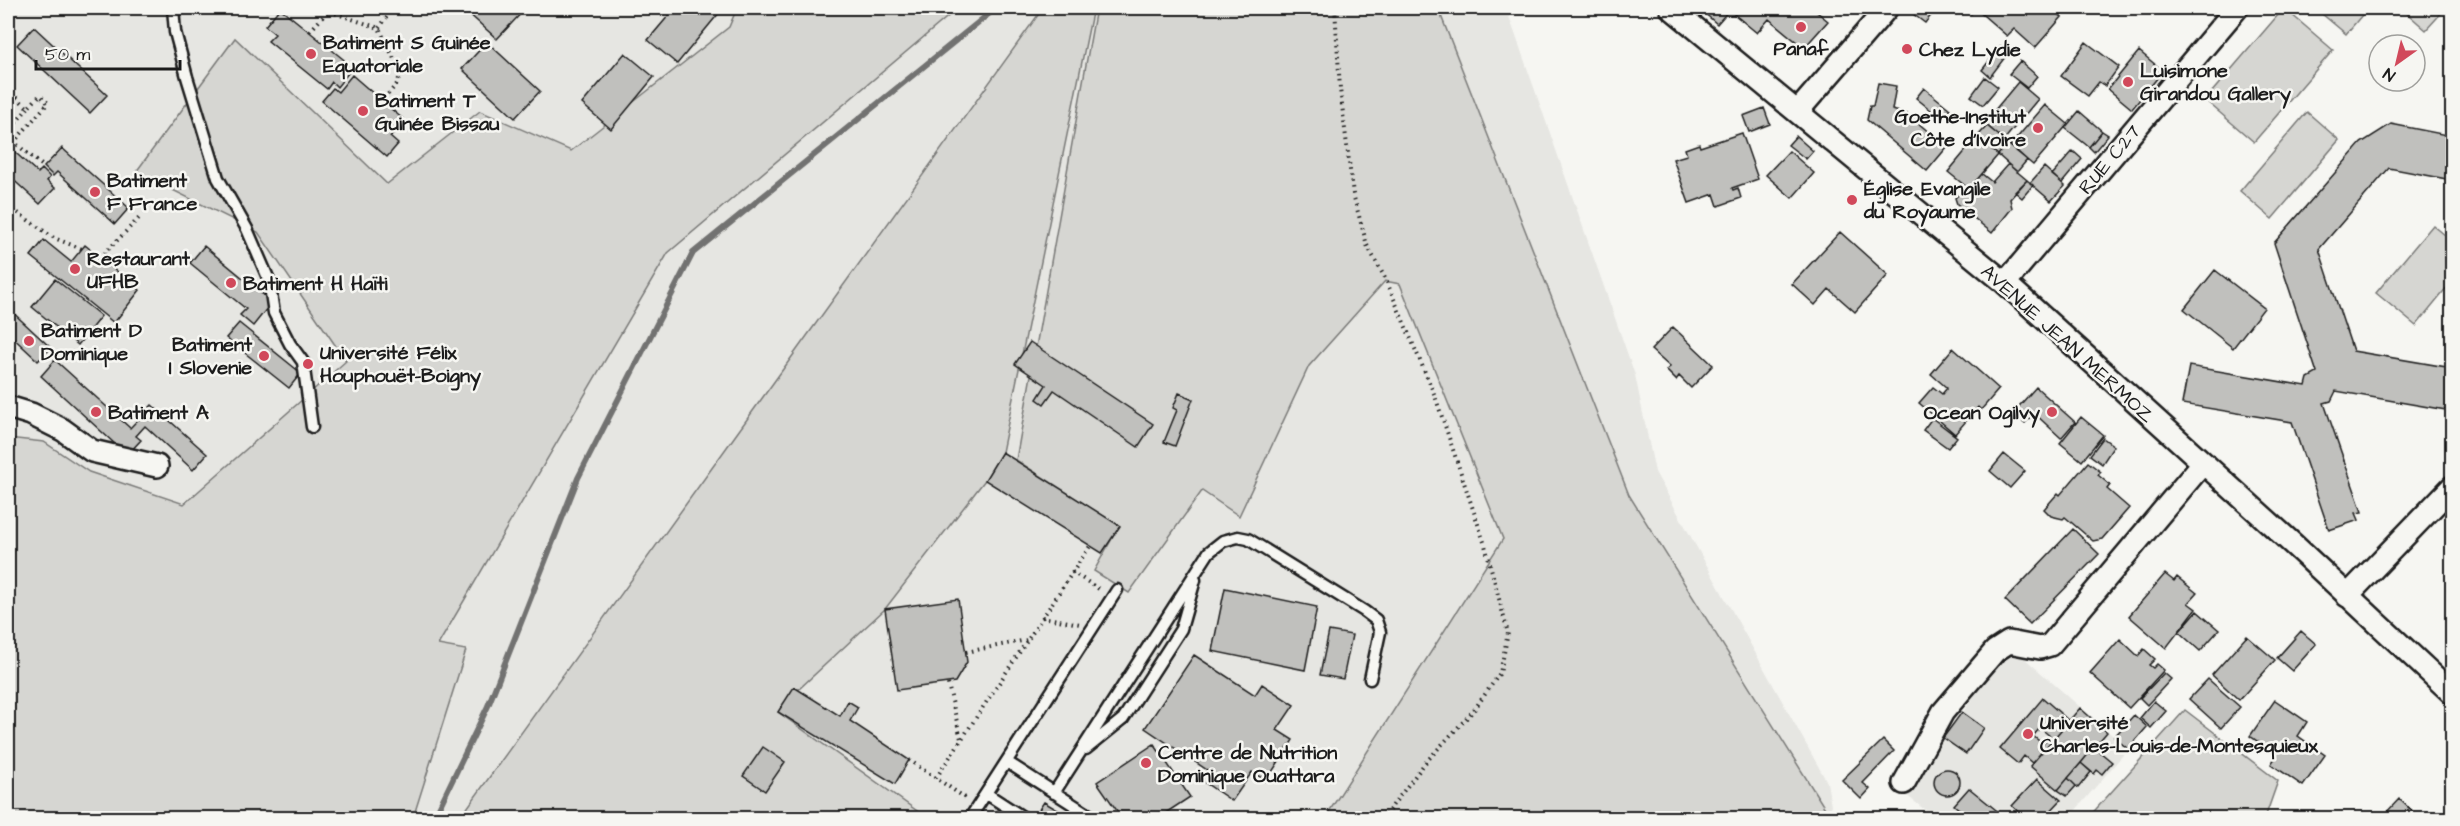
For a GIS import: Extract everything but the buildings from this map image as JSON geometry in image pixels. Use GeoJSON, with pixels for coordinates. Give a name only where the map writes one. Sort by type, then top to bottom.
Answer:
{"type":"FeatureCollection","features":[{"type":"Feature","properties":{"kind":"street","name":"AVENUE JEAN MERMOZ"},"geometry":{"type":"LineString","coordinates":[[1671,8],[2005,283],[2452,693]]}},
{"type":"Feature","properties":{"kind":"street"},"geometry":{"type":"LineString","coordinates":[[1798,111],[1887,8]]}},
{"type":"Feature","properties":{"kind":"street","name":"RUE C27"},"geometry":{"type":"LineString","coordinates":[[2005,283],[2237,8]]}},
{"type":"Feature","properties":{"kind":"street"},"geometry":{"type":"LineString","coordinates":[[8,407],[31,414],[63,430],[92,451],[156,466]]}},
{"type":"Feature","properties":{"kind":"street"},"geometry":{"type":"LineString","coordinates":[[1904,783],[1942,712],[1995,651],[2008,642],[2040,648],[2050,645],[2203,463]]}},
{"type":"Feature","properties":{"kind":"street"},"geometry":{"type":"LineString","coordinates":[[2347,596],[2452,488]]}},
{"type":"Feature","properties":{"kind":"lane"},"geometry":{"type":"LineString","coordinates":[[173,8],[175,32],[218,178],[247,229],[269,280],[274,313],[290,344],[303,362],[312,427]]}},
{"type":"Feature","properties":{"kind":"lane"},"geometry":{"type":"LineString","coordinates":[[1054,793],[1209,552],[1223,541],[1238,537],[1248,539],[1376,620],[1380,632],[1370,679]]}},
{"type":"Feature","properties":{"kind":"lane"},"geometry":{"type":"LineString","coordinates":[[1078,755],[1123,719],[1181,629],[1198,570]]}},
{"type":"Feature","properties":{"kind":"lane"},"geometry":{"type":"LineString","coordinates":[[970,819],[1115,594]]}},
{"type":"Feature","properties":{"kind":"lane"},"geometry":{"type":"LineString","coordinates":[[1007,762],[1094,819]]}},
{"type":"Feature","properties":{"kind":"lane"},"geometry":{"type":"LineString","coordinates":[[987,794],[1024,819]]}},
{"type":"Feature","properties":{"kind":"path"},"geometry":{"type":"LineString","coordinates":[[1335,8],[1340,89],[1353,194],[1367,245],[1386,280],[1435,396],[1485,545],[1508,633],[1500,673],[1474,710],[1425,763],[1383,819]]}},
{"type":"Feature","properties":{"kind":"path"},"geometry":{"type":"LineString","coordinates":[[310,31],[326,9],[379,28],[401,73],[397,84],[382,101]]}},
{"type":"Feature","properties":{"kind":"path"},"geometry":{"type":"LineString","coordinates":[[379,28],[390,13]]}},
{"type":"Feature","properties":{"kind":"path"},"geometry":{"type":"LineString","coordinates":[[8,89],[28,108]]}},
{"type":"Feature","properties":{"kind":"path"},"geometry":{"type":"LineString","coordinates":[[8,132],[40,95],[48,103],[14,142]]}},
{"type":"Feature","properties":{"kind":"path"},"geometry":{"type":"LineString","coordinates":[[25,112],[34,120]]}},
{"type":"Feature","properties":{"kind":"path"},"geometry":{"type":"LineString","coordinates":[[8,137],[44,167]]}},
{"type":"Feature","properties":{"kind":"path"},"geometry":{"type":"LineString","coordinates":[[8,206],[54,238],[82,249]]}},
{"type":"Feature","properties":{"kind":"path"},"geometry":{"type":"LineString","coordinates":[[100,258],[141,216]]}},
{"type":"Feature","properties":{"kind":"path"},"geometry":{"type":"LineString","coordinates":[[936,778],[1090,546]]}},
{"type":"Feature","properties":{"kind":"path"},"geometry":{"type":"LineString","coordinates":[[1072,572],[1115,594]]}},
{"type":"Feature","properties":{"kind":"path"},"geometry":{"type":"LineString","coordinates":[[1042,617],[1094,627]]}},
{"type":"Feature","properties":{"kind":"path"},"geometry":{"type":"LineString","coordinates":[[966,652],[1028,640]]}},
{"type":"Feature","properties":{"kind":"path"},"geometry":{"type":"LineString","coordinates":[[948,684],[961,740]]}},
{"type":"Feature","properties":{"kind":"path"},"geometry":{"type":"LineString","coordinates":[[909,760],[978,806]]}},
{"type":"Feature","properties":{"kind":"shaded area"},"geometry":{"type":"Polygon","coordinates":[[[8,8],[1506,8],[1635,375],[1655,472],[1827,782],[1833,818],[8,818],[8,8]]]}},
{"type":"Feature","properties":{"kind":"shaded area","name":"Université Félix Houphouët-Boigny"},"geometry":{"type":"Polygon","coordinates":[[[737,8],[958,8],[668,253],[438,645],[466,650],[413,818],[8,818],[8,438],[44,442],[89,472],[184,504],[346,361],[258,232],[136,172],[235,38],[387,184],[480,111],[571,151],[729,27],[737,8]]]}},
{"type":"Feature","properties":{"kind":"shaded area"},"geometry":{"type":"Polygon","coordinates":[[[1043,8],[1093,8],[1002,452],[985,480],[885,609],[784,703],[778,712],[927,818],[460,818],[1043,8]]]}},
{"type":"Feature","properties":{"kind":"shaded area"},"geometry":{"type":"Polygon","coordinates":[[[1096,8],[1438,8],[1629,495],[1831,818],[1325,818],[1503,539],[1400,284],[1385,281],[1309,366],[1239,516],[1202,491],[1129,593],[1094,571],[1119,526],[1016,460],[1096,8]]]}},
{"type":"Feature","properties":{"kind":"shaded area"},"geometry":{"type":"Polygon","coordinates":[[[2284,8],[2333,50],[2254,142],[2205,100],[2284,8]]]}},
{"type":"Feature","properties":{"kind":"shaded area"},"geometry":{"type":"Polygon","coordinates":[[[2315,8],[2368,8],[2346,34],[2315,8]]]}},
{"type":"Feature","properties":{"kind":"shaded area"},"geometry":{"type":"Polygon","coordinates":[[[2401,8],[2446,8],[2426,30],[2401,8]]]}},
{"type":"Feature","properties":{"kind":"shaded area"},"geometry":{"type":"Polygon","coordinates":[[[2307,112],[2339,140],[2272,219],[2240,191],[2307,112]]]}},
{"type":"Feature","properties":{"kind":"shaded area"},"geometry":{"type":"Polygon","coordinates":[[[2433,225],[2452,241],[2452,282],[2416,326],[2376,293],[2433,225]]]}},
{"type":"Feature","properties":{"kind":"shaded area","name":"Université Charles-Louis-de-Montesquieux"},"geometry":{"type":"Polygon","coordinates":[[[2015,650],[2128,749],[2069,818],[1935,818],[1905,794],[1989,675],[2015,650]]]}},
{"type":"Feature","properties":{"kind":"shaded area"},"geometry":{"type":"Polygon","coordinates":[[[2185,710],[2278,781],[2265,818],[2088,818],[2185,710]]]}},
{"type":"Feature","properties":{"kind":"waterway"},"geometry":{"type":"LineString","coordinates":[[434,818],[488,706],[578,478],[693,253],[996,8]]}},
{"type":"Feature","properties":{"kind":"place","name":"Panaf"},"geometry":{"type":"Point","coordinates":[1801,27]}},
{"type":"Feature","properties":{"kind":"place","name":"Chez Lydie"},"geometry":{"type":"Point","coordinates":[1907,49]}},
{"type":"Feature","properties":{"kind":"place","name":"Batiment S Guinée Equatoriale"},"geometry":{"type":"Point","coordinates":[311,54]}},
{"type":"Feature","properties":{"kind":"place","name":"Luisimone Girandou Gallery"},"geometry":{"type":"Point","coordinates":[2128,82]}},
{"type":"Feature","properties":{"kind":"place","name":"Batiment T Guinée Bissau"},"geometry":{"type":"Point","coordinates":[363,111]}},
{"type":"Feature","properties":{"kind":"place","name":"Goethe-Institut Côte d’Ivoire"},"geometry":{"type":"Point","coordinates":[2038,128]}},
{"type":"Feature","properties":{"kind":"place","name":"Batiment F France"},"geometry":{"type":"Point","coordinates":[95,192]}},
{"type":"Feature","properties":{"kind":"place","name":"Église Evangile du Royaume"},"geometry":{"type":"Point","coordinates":[1852,200]}},
{"type":"Feature","properties":{"kind":"place","name":"Restaurant UFHB"},"geometry":{"type":"Point","coordinates":[75,269]}},
{"type":"Feature","properties":{"kind":"place","name":"Batiment H Haïti"},"geometry":{"type":"Point","coordinates":[231,283]}},
{"type":"Feature","properties":{"kind":"place","name":"Batiment D Dominique"},"geometry":{"type":"Point","coordinates":[29,341]}},
{"type":"Feature","properties":{"kind":"place","name":"Batiment I Slovenie"},"geometry":{"type":"Point","coordinates":[264,356]}},
{"type":"Feature","properties":{"kind":"place","name":"Université Félix Houphouët-Boigny"},"geometry":{"type":"Point","coordinates":[308,364]}},
{"type":"Feature","properties":{"kind":"place","name":"Batiment A"},"geometry":{"type":"Point","coordinates":[96,412]}},
{"type":"Feature","properties":{"kind":"place","name":"Ocean Ogilvy"},"geometry":{"type":"Point","coordinates":[2052,412]}},
{"type":"Feature","properties":{"kind":"place","name":"Université Charles-Louis-de-Montesquieux"},"geometry":{"type":"Point","coordinates":[2028,734]}},
{"type":"Feature","properties":{"kind":"place","name":"Centre de Nutrition Dominique Ouattara"},"geometry":{"type":"Point","coordinates":[1146,763]}}]}
